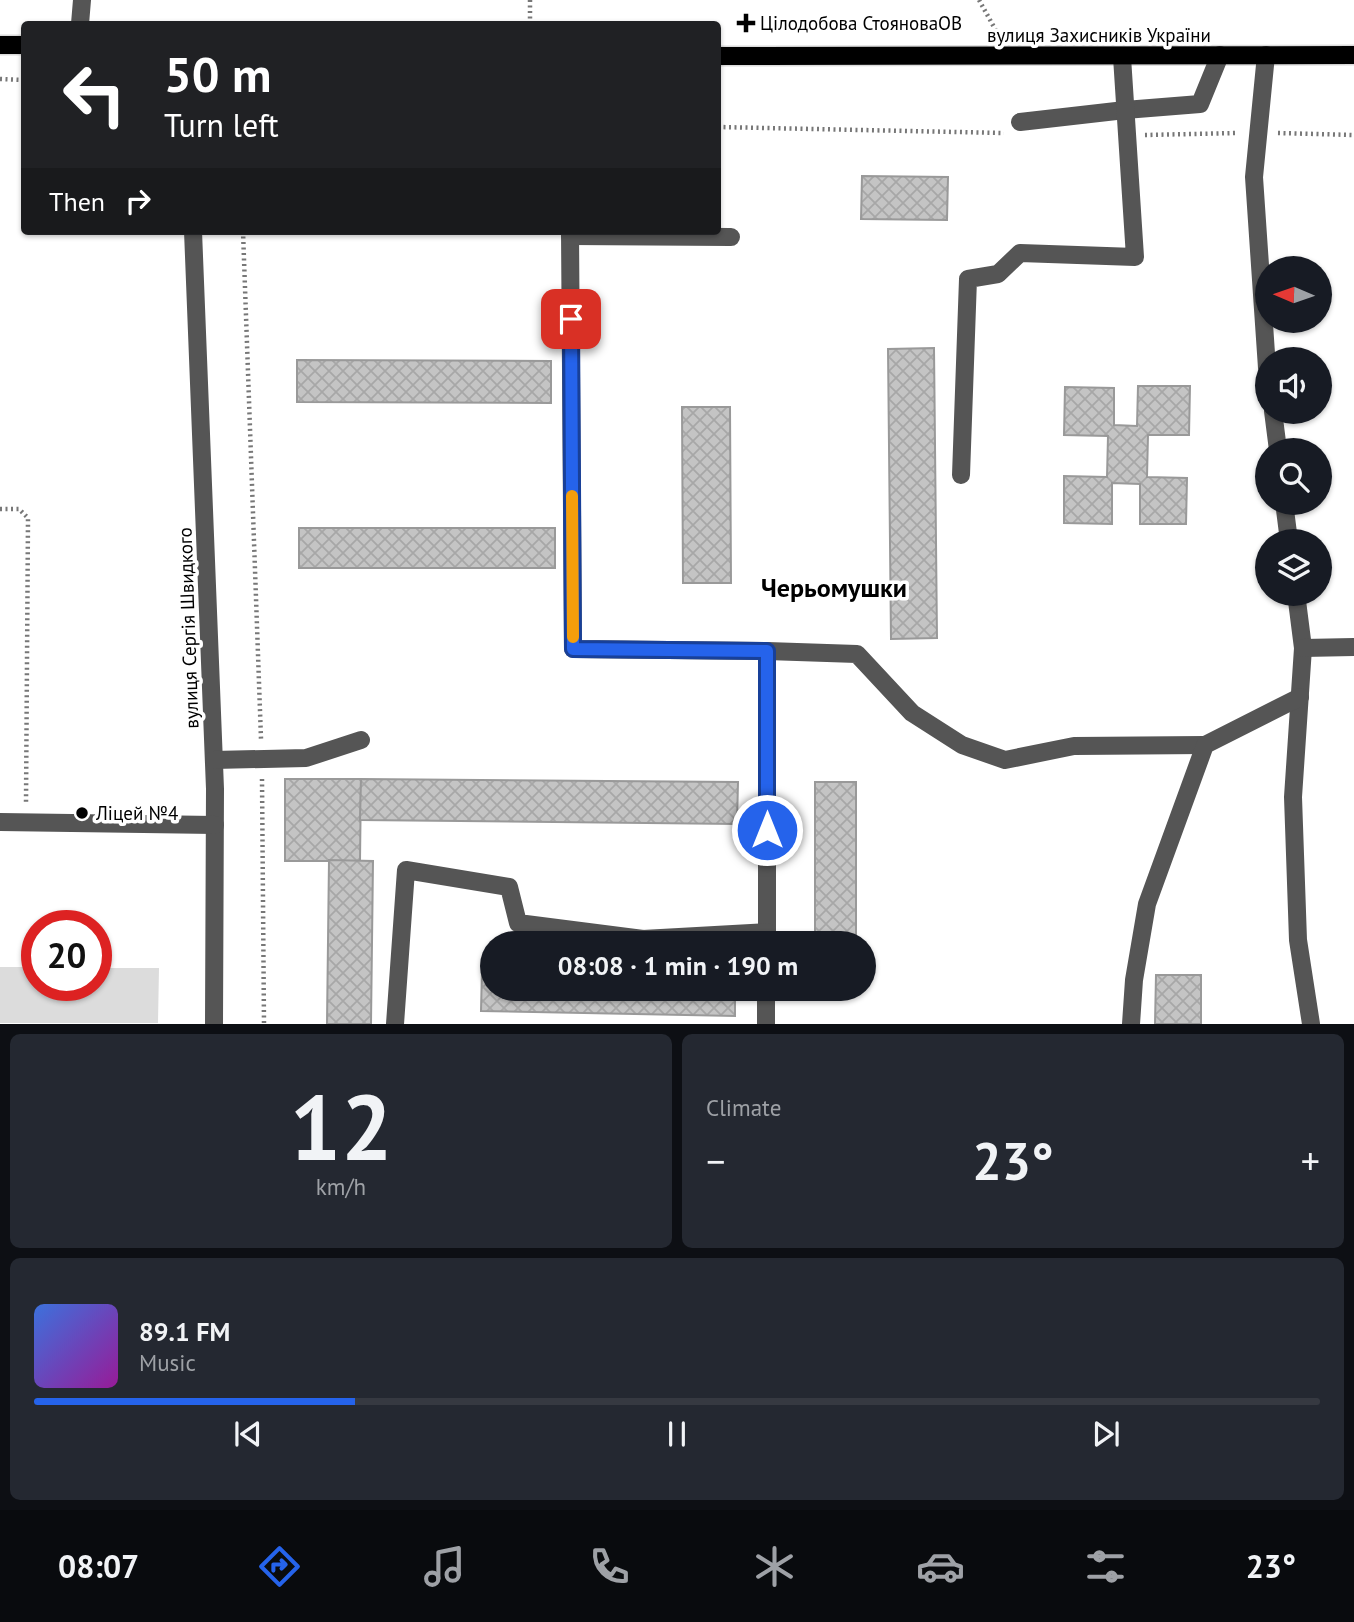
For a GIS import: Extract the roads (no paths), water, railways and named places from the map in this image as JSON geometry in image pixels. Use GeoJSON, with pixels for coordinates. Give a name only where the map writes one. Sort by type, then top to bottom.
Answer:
{"type":"FeatureCollection","features":[{"type":"Feature","properties":{"kind":"main road"},"geometry":{"type":"LineString","coordinates":[[0,45],[21,46]]}},
{"type":"Feature","properties":{"kind":"main road","name":"вулиця Захисників України"},"geometry":{"type":"LineString","coordinates":[[721,56],[1354,55]]}},
{"type":"Feature","properties":{"kind":"street"},"geometry":{"type":"LineString","coordinates":[[80,21],[82,0]]}},
{"type":"Feature","properties":{"kind":"street"},"geometry":{"type":"LineString","coordinates":[[1020,122],[1199,104],[1220,55]]}},
{"type":"Feature","properties":{"kind":"street"},"geometry":{"type":"LineString","coordinates":[[1266,55],[1254,177],[1266,347]]}},
{"type":"Feature","properties":{"kind":"street"},"geometry":{"type":"LineString","coordinates":[[961,475],[968,279],[998,274],[1020,253],[1135,257],[1122,57]]}},
{"type":"Feature","properties":{"kind":"street","name":"вулиця Сергія Швидкого"},"geometry":{"type":"LineString","coordinates":[[193,235],[214,760],[214,1024]]}},
{"type":"Feature","properties":{"kind":"street"},"geometry":{"type":"LineString","coordinates":[[570,235],[573,649],[857,654],[912,713],[962,745],[1005,760],[1074,746],[1205,745],[1300,697]]}},
{"type":"Feature","properties":{"kind":"street"},"geometry":{"type":"LineString","coordinates":[[650,235],[730,237]]}},
{"type":"Feature","properties":{"kind":"street"},"geometry":{"type":"LineString","coordinates":[[1298,606],[1303,648],[1293,797],[1298,940],[1311,1024]]}},
{"type":"Feature","properties":{"kind":"street"},"geometry":{"type":"LineString","coordinates":[[1303,648],[1354,647]]}},
{"type":"Feature","properties":{"kind":"street"},"geometry":{"type":"LineString","coordinates":[[767,651],[767,931]]}},
{"type":"Feature","properties":{"kind":"street"},"geometry":{"type":"LineString","coordinates":[[214,760],[306,758],[361,740]]}},
{"type":"Feature","properties":{"kind":"street"},"geometry":{"type":"LineString","coordinates":[[1131,1024],[1134,980],[1147,904],[1205,745]]}},
{"type":"Feature","properties":{"kind":"street"},"geometry":{"type":"LineString","coordinates":[[0,822],[215,825]]}},
{"type":"Feature","properties":{"kind":"street"},"geometry":{"type":"LineString","coordinates":[[395,1024],[406,870],[509,887],[518,923],[580,931]]}},
{"type":"Feature","properties":{"kind":"street"},"geometry":{"type":"LineString","coordinates":[[766,1001],[766,1024]]}},
{"type":"Feature","properties":{"kind":"place","name":"Цілодобова СтояноваОВ"},"geometry":{"type":"Point","coordinates":[746,23]}},
{"type":"Feature","properties":{"kind":"place","name":"Ліцей №4"},"geometry":{"type":"Point","coordinates":[82,813]}},
{"type":"Feature","properties":{"kind":"district","name":"Черьомушки"},"geometry":{"type":"Point","coordinates":[834,587]}}]}
